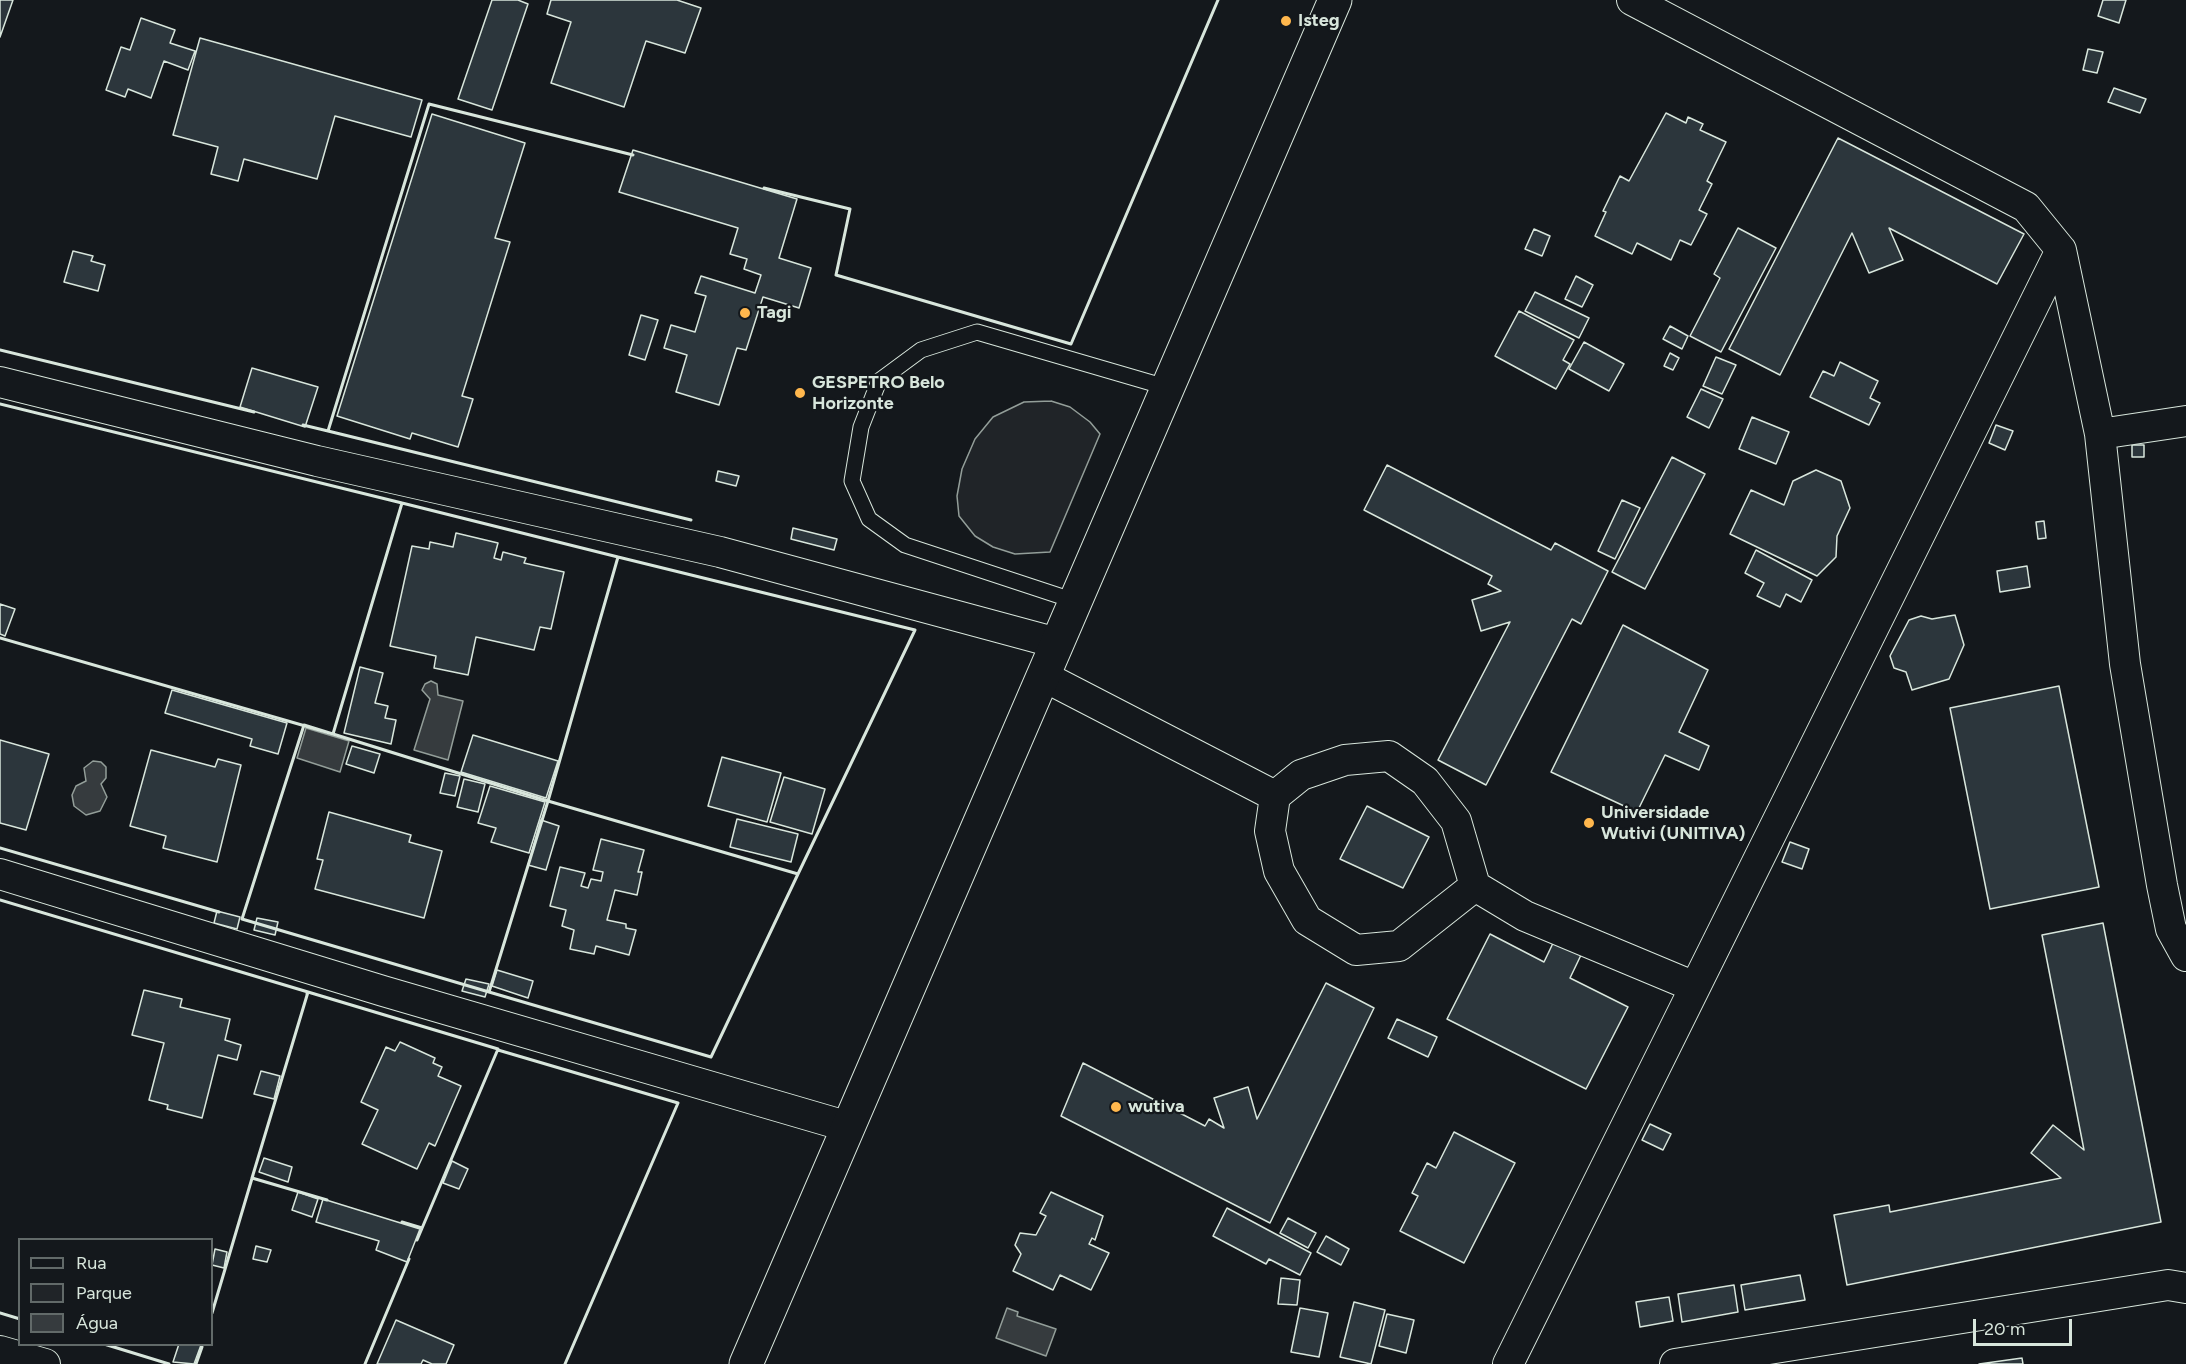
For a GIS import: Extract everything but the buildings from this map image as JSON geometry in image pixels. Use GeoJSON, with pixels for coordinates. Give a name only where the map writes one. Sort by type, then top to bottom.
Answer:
{"type":"FeatureCollection","features":[{"type":"Feature","properties":{"kind":"main road"},"geometry":{"type":"LineString","coordinates":[[746,1364],[1335,0]]}},
{"type":"Feature","properties":{"kind":"street"},"geometry":{"type":"LineString","coordinates":[[1632,0],[2026,207],[2061,250],[2100,434],[2125,664],[2171,929],[2186,956]]}},
{"type":"Feature","properties":{"kind":"street"},"geometry":{"type":"LineString","coordinates":[[1508,1364],[2061,250]]}},
{"type":"Feature","properties":{"kind":"street"},"geometry":{"type":"LineString","coordinates":[[0,382],[317,461],[720,552],[1057,643]]}},
{"type":"Feature","properties":{"kind":"street"},"geometry":{"type":"LineString","coordinates":[[2100,434],[2186,421]]}},
{"type":"Feature","properties":{"kind":"street"},"geometry":{"type":"LineString","coordinates":[[1043,676],[1275,796]]}},
{"type":"Feature","properties":{"kind":"street"},"geometry":{"type":"LineString","coordinates":[[1475,886],[1399,946],[1356,950],[1307,920],[1279,871],[1269,831],[1275,796],[1301,775],[1312,771],[1346,760],[1389,756],[1425,781],[1456,821],[1475,886],[1525,916],[1695,987]]}},
{"type":"Feature","properties":{"kind":"street"},"geometry":{"type":"LineString","coordinates":[[0,874],[383,992],[849,1127]]}},
{"type":"Feature","properties":{"kind":"street"},"geometry":{"type":"LineString","coordinates":[[1675,1364],[2168,1285],[2186,1288]]}},
{"type":"Feature","properties":{"kind":"street"},"geometry":{"type":"LineString","coordinates":[[0,1351],[45,1364]]}},
{"type":"Feature","properties":{"kind":"lane"},"geometry":{"type":"LineString","coordinates":[[1075,601],[905,545],[869,519],[852,481],[861,427],[879,381],[921,350],[977,332],[1169,388]]}},
{"type":"Feature","properties":{"kind":"green space"},"geometry":{"type":"Polygon","coordinates":[[[1051,401],[1070,407],[1090,422],[1100,434],[1050,552],[1015,554],[993,547],[975,536],[959,516],[957,496],[962,469],[975,439],[993,417],[1024,402],[1051,401]]]}},
{"type":"Feature","properties":{"kind":"water"},"geometry":{"type":"Polygon","coordinates":[[[431,681],[437,684],[438,695],[463,701],[448,760],[414,750],[430,699],[422,690],[425,684],[431,681]]]}},
{"type":"Feature","properties":{"kind":"water"},"geometry":{"type":"Polygon","coordinates":[[[306,728],[349,741],[340,772],[297,758],[306,728]]]}},
{"type":"Feature","properties":{"kind":"water"},"geometry":{"type":"Polygon","coordinates":[[[93,761],[101,762],[106,767],[106,778],[101,784],[107,797],[100,811],[86,815],[74,806],[72,795],[76,786],[86,781],[84,768],[93,761]]]}},
{"type":"Feature","properties":{"kind":"water"},"geometry":{"type":"Polygon","coordinates":[[[1007,1308],[1018,1312],[1017,1316],[1056,1329],[1046,1356],[996,1338],[1007,1308]]]}},
{"type":"Feature","properties":{"kind":"wall"},"geometry":{"type":"LineString","coordinates":[[764,188],[850,209],[836,275],[1071,344],[1218,0]]}},
{"type":"Feature","properties":{"kind":"wall"},"geometry":{"type":"LineString","coordinates":[[303,425],[328,431],[429,104],[633,155]]}},
{"type":"Feature","properties":{"kind":"wall"},"geometry":{"type":"LineString","coordinates":[[0,350],[254,412]]}},
{"type":"Feature","properties":{"kind":"wall"},"geometry":{"type":"LineString","coordinates":[[0,404],[402,503],[333,734],[0,638]]}},
{"type":"Feature","properties":{"kind":"wall"},"geometry":{"type":"LineString","coordinates":[[328,431],[691,520]]}},
{"type":"Feature","properties":{"kind":"wall"},"geometry":{"type":"LineString","coordinates":[[402,503],[618,557],[548,801],[333,734],[402,503]]}},
{"type":"Feature","properties":{"kind":"wall"},"geometry":{"type":"LineString","coordinates":[[618,557],[915,630],[798,874],[548,801],[618,557]]}},
{"type":"Feature","properties":{"kind":"wall"},"geometry":{"type":"LineString","coordinates":[[304,725],[548,801],[489,992],[242,919],[304,725]]}},
{"type":"Feature","properties":{"kind":"wall"},"geometry":{"type":"LineString","coordinates":[[548,801],[798,874],[711,1057],[489,992],[548,801]]}},
{"type":"Feature","properties":{"kind":"wall"},"geometry":{"type":"LineString","coordinates":[[0,848],[219,912]]}},
{"type":"Feature","properties":{"kind":"wall"},"geometry":{"type":"LineString","coordinates":[[0,900],[308,992],[307,994]]}},
{"type":"Feature","properties":{"kind":"wall"},"geometry":{"type":"LineString","coordinates":[[327,1200],[252,1178],[308,992],[498,1049],[417,1240]]}},
{"type":"Feature","properties":{"kind":"wall"},"geometry":{"type":"LineString","coordinates":[[498,1050],[678,1103],[565,1364]]}},
{"type":"Feature","properties":{"kind":"wall"},"geometry":{"type":"LineString","coordinates":[[213,1310],[253,1175]]}},
{"type":"Feature","properties":{"kind":"wall"},"geometry":{"type":"LineString","coordinates":[[402,1222],[422,1228]]}},
{"type":"Feature","properties":{"kind":"wall"},"geometry":{"type":"LineString","coordinates":[[365,1364],[409,1259]]}},
{"type":"Feature","properties":{"kind":"wall"},"geometry":{"type":"LineString","coordinates":[[0,1313],[18,1318]]}},
{"type":"Feature","properties":{"kind":"wall"},"geometry":{"type":"LineString","coordinates":[[110,1346],[169,1364]]}},
{"type":"Feature","properties":{"kind":"wall"},"geometry":{"type":"LineString","coordinates":[[196,1364],[202,1347]]}},
{"type":"Feature","properties":{"kind":"place","name":"Isteg"},"geometry":{"type":"Point","coordinates":[1286,21]}},
{"type":"Feature","properties":{"kind":"place","name":"Tagi"},"geometry":{"type":"Point","coordinates":[745,313]}},
{"type":"Feature","properties":{"kind":"place","name":"GESPETRO Belo Horizonte"},"geometry":{"type":"Point","coordinates":[800,393]}},
{"type":"Feature","properties":{"kind":"place","name":"Universidade Wutivi (UNITIVA)"},"geometry":{"type":"Point","coordinates":[1589,823]}},
{"type":"Feature","properties":{"kind":"place","name":"wutiva"},"geometry":{"type":"Point","coordinates":[1116,1107]}}]}
